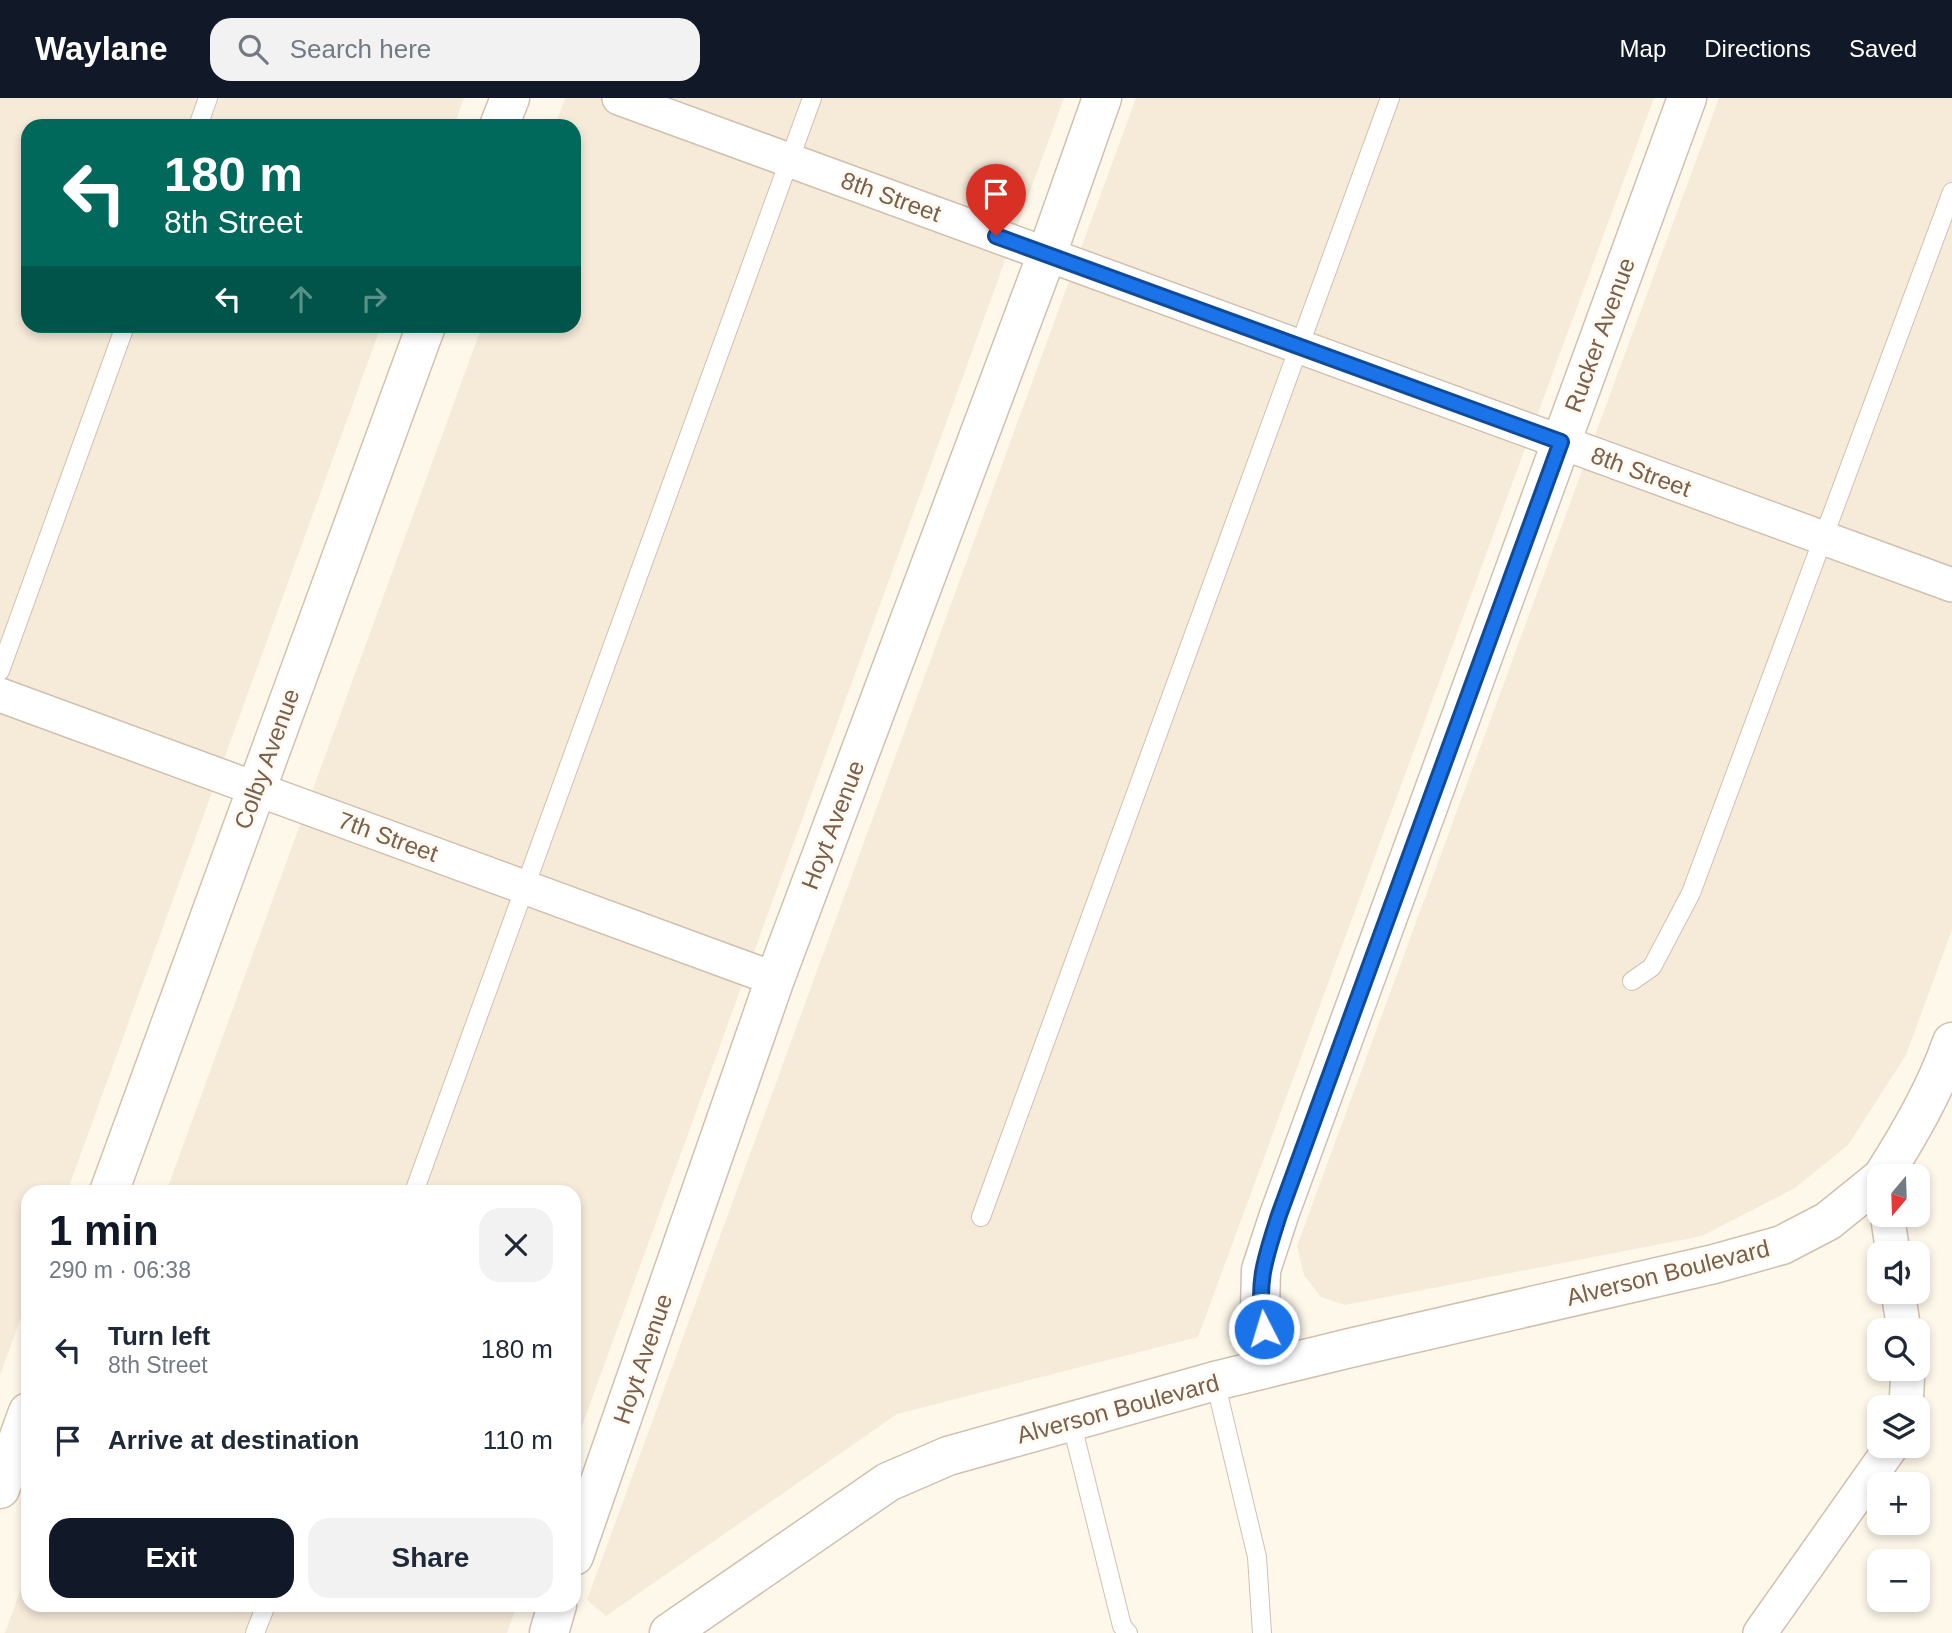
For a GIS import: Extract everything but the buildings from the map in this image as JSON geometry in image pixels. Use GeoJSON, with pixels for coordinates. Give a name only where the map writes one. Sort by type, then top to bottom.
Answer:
{"type":"FeatureCollection","features":[{"type":"Feature","properties":{"kind":"street"},"geometry":{"type":"LineString","coordinates":[[502,119],[509,98]]}},
{"type":"Feature","properties":{"kind":"street","name":"8th Street"},"geometry":{"type":"LineString","coordinates":[[619,98],[1952,585]]}},
{"type":"Feature","properties":{"kind":"street","name":"Hoyt Avenue"},"geometry":{"type":"LineString","coordinates":[[581,1536],[775,979],[1047,254],[1102,98]]}},
{"type":"Feature","properties":{"kind":"street","name":"Rucker Avenue"},"geometry":{"type":"LineString","coordinates":[[1271,1367],[1261,1310],[1261,1270],[1687,98]]}},
{"type":"Feature","properties":{"kind":"street","name":"Colby Avenue"},"geometry":{"type":"LineString","coordinates":[[112,1185],[423,333]]}},
{"type":"Feature","properties":{"kind":"street","name":"7th Street"},"geometry":{"type":"LineString","coordinates":[[0,695],[775,979]]}},
{"type":"Feature","properties":{"kind":"street","name":"Alverson Boulevard"},"geometry":{"type":"LineString","coordinates":[[1890,1164],[1913,1127],[1943,1068],[1952,1042]]}},
{"type":"Feature","properties":{"kind":"street","name":"Alverson Boulevard"},"geometry":{"type":"LineString","coordinates":[[669,1633],[888,1482],[948,1456],[1215,1381],[1714,1264],[1782,1245],[1828,1221],[1867,1189]]}},
{"type":"Feature","properties":{"kind":"street"},"geometry":{"type":"LineString","coordinates":[[0,1489],[21,1431]]}},
{"type":"Feature","properties":{"kind":"street"},"geometry":{"type":"LineString","coordinates":[[1760,1633],[1884,1458]]}},
{"type":"Feature","properties":{"kind":"street"},"geometry":{"type":"LineString","coordinates":[[549,1633],[555,1612]]}},
{"type":"Feature","properties":{"kind":"lane"},"geometry":{"type":"LineString","coordinates":[[200,119],[208,98]]}},
{"type":"Feature","properties":{"kind":"lane"},"geometry":{"type":"LineString","coordinates":[[417,1185],[812,98]]}},
{"type":"Feature","properties":{"kind":"lane"},"geometry":{"type":"LineString","coordinates":[[981,1217],[1390,98]]}},
{"type":"Feature","properties":{"kind":"lane"},"geometry":{"type":"LineString","coordinates":[[1632,981],[1651,967],[1691,893],[1952,192]]}},
{"type":"Feature","properties":{"kind":"lane"},"geometry":{"type":"LineString","coordinates":[[0,671],[122,333]]}},
{"type":"Feature","properties":{"kind":"lane"},"geometry":{"type":"LineString","coordinates":[[1215,1381],[1257,1557],[1262,1633]]}},
{"type":"Feature","properties":{"kind":"lane"},"geometry":{"type":"LineString","coordinates":[[1071,1421],[1122,1626],[1128,1633]]}},
{"type":"Feature","properties":{"kind":"lane"},"geometry":{"type":"LineString","coordinates":[[256,1633],[264,1612]]}},
{"type":"Feature","properties":{"kind":"shaded area"},"geometry":{"type":"Polygon","coordinates":[[[0,98],[464,98],[456,119],[21,119],[21,333],[378,333],[70,1185],[21,1185],[21,1317],[0,1375],[0,98]]]}},
{"type":"Feature","properties":{"kind":"shaded area"},"geometry":{"type":"Polygon","coordinates":[[[565,98],[1064,98],[581,1429],[581,1185],[169,1185],[479,333],[581,333],[581,119],[558,119],[565,98]]]}},
{"type":"Feature","properties":{"kind":"shaded area"},"geometry":{"type":"Polygon","coordinates":[[[1136,98],[1654,98],[1198,1337],[897,1414],[606,1616],[587,1600],[1136,98]]]}},
{"type":"Feature","properties":{"kind":"shaded area"},"geometry":{"type":"Polygon","coordinates":[[[1719,98],[1952,98],[1952,930],[1906,1055],[1848,1145],[1795,1188],[1702,1236],[1345,1305],[1321,1297],[1304,1275],[1297,1246],[1719,98]]]}},
{"type":"Feature","properties":{"kind":"shaded area"},"geometry":{"type":"Polygon","coordinates":[[[21,1588],[21,1612],[514,1612],[507,1633],[5,1633],[21,1588]]]}},
{"type":"Feature","properties":{"kind":"route"},"geometry":{"type":"LineString","coordinates":[[996,236],[1561,442],[1279,1215],[1261,1270],[1264,1329]]}}]}
